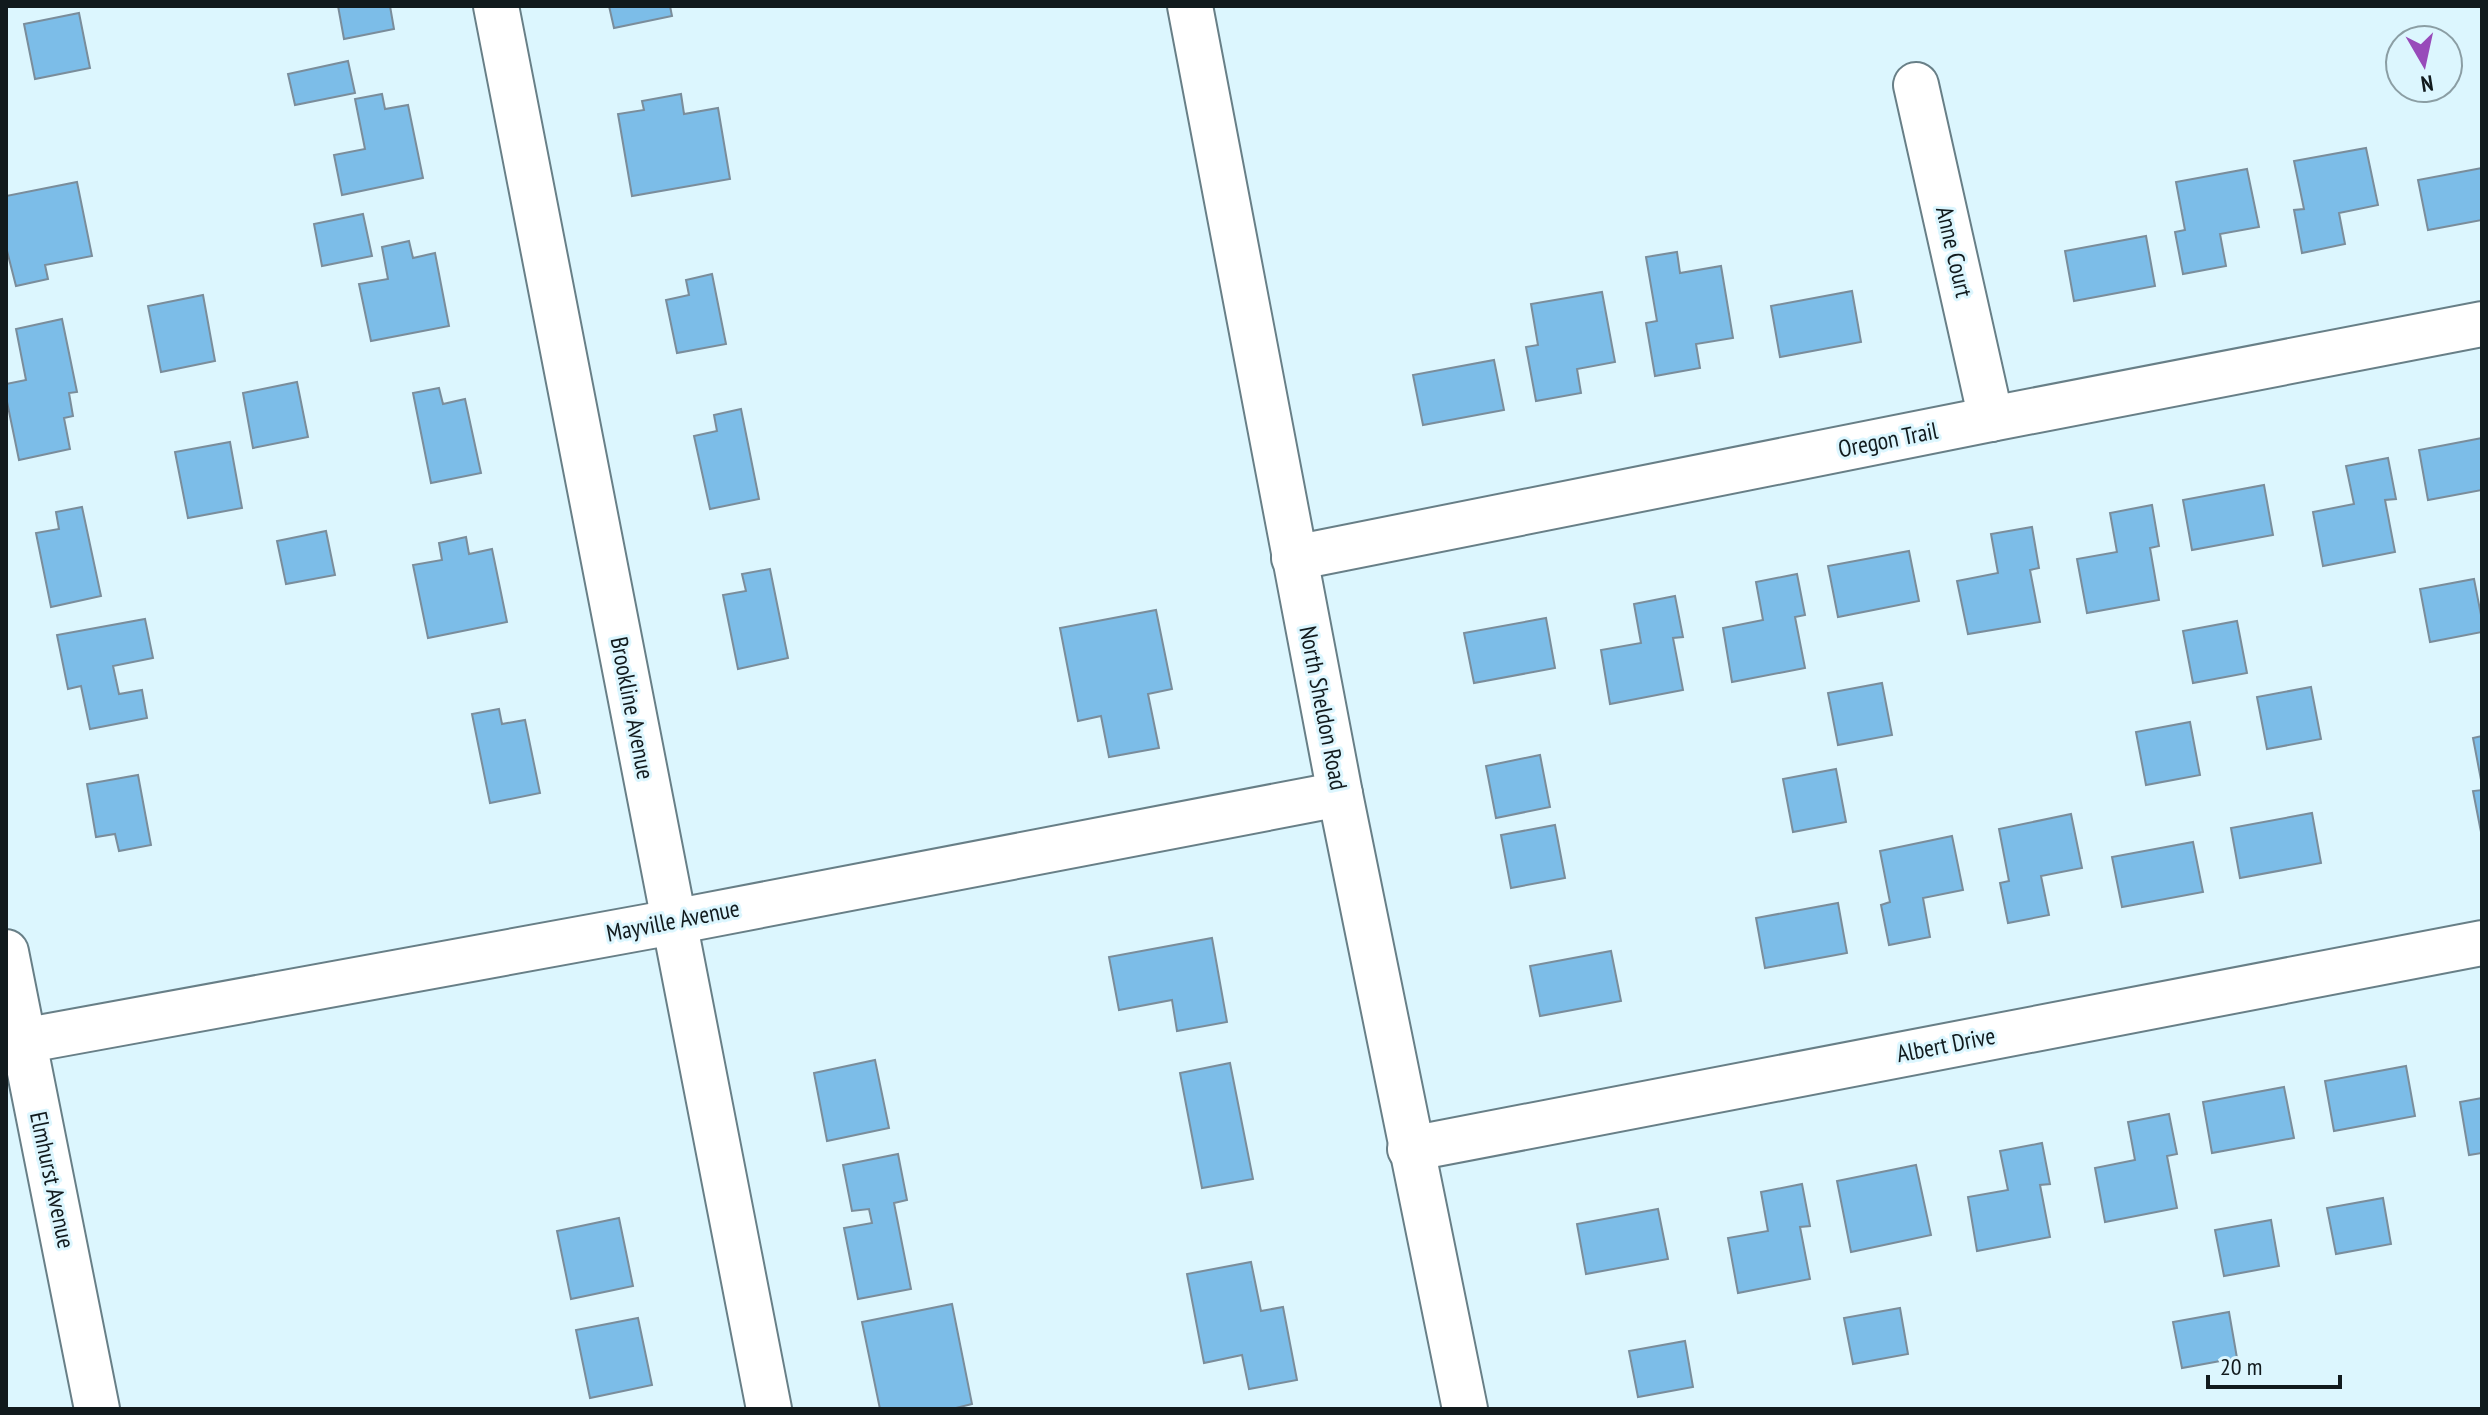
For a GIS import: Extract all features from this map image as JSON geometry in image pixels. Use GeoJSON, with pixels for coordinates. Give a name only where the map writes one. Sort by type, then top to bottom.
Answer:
{"type":"FeatureCollection","features":[{"type":"Feature","properties":{"kind":"street","name":"Brookline Avenue"},"geometry":{"type":"LineString","coordinates":[[496,6],[769,1409]]}},
{"type":"Feature","properties":{"kind":"street","name":"North Sheldon Road"},"geometry":{"type":"LineString","coordinates":[[1190,6],[1340,794],[1465,1409]]}},
{"type":"Feature","properties":{"kind":"street","name":"Anne Court"},"geometry":{"type":"LineString","coordinates":[[1916,85],[1991,419]]}},
{"type":"Feature","properties":{"kind":"street","name":"Oregon Trail"},"geometry":{"type":"LineString","coordinates":[[1294,558],[2482,324]]}},
{"type":"Feature","properties":{"kind":"street","name":"Mayville Avenue"},"geometry":{"type":"LineString","coordinates":[[15,1042],[673,922],[1340,794]]}},
{"type":"Feature","properties":{"kind":"street","name":"Albert Drive"},"geometry":{"type":"LineString","coordinates":[[1410,1149],[2482,943]]}},
{"type":"Feature","properties":{"kind":"street","name":"Elmhurst Avenue"},"geometry":{"type":"LineString","coordinates":[[6,952],[15,1042],[97,1409]]}},
{"type":"Feature","properties":{"kind":"building"},"geometry":{"type":"Polygon","coordinates":[[[338,6],[390,6],[394,29],[344,39],[338,6]]]}},
{"type":"Feature","properties":{"kind":"building"},"geometry":{"type":"Polygon","coordinates":[[[609,6],[670,6],[672,16],[614,28],[609,6]]]}},
{"type":"Feature","properties":{"kind":"building"},"geometry":{"type":"Polygon","coordinates":[[[79,13],[90,68],[35,79],[24,24],[79,13]]]}},
{"type":"Feature","properties":{"kind":"building"},"geometry":{"type":"Polygon","coordinates":[[[348,61],[355,93],[295,105],[288,74],[348,61]]]}},
{"type":"Feature","properties":{"kind":"building"},"geometry":{"type":"Polygon","coordinates":[[[382,94],[385,109],[408,105],[423,178],[342,195],[334,155],[365,149],[355,99],[382,94]]]}},
{"type":"Feature","properties":{"kind":"building"},"geometry":{"type":"Polygon","coordinates":[[[681,94],[684,114],[718,108],[730,179],[632,196],[618,114],[644,110],[642,101],[681,94]]]}},
{"type":"Feature","properties":{"kind":"building"},"geometry":{"type":"Polygon","coordinates":[[[2366,148],[2378,205],[2339,213],[2345,244],[2302,253],[2294,210],[2304,209],[2294,161],[2366,148]]]}},
{"type":"Feature","properties":{"kind":"building"},"geometry":{"type":"Polygon","coordinates":[[[2482,168],[2482,220],[2428,230],[2418,180],[2482,168]]]}},
{"type":"Feature","properties":{"kind":"building"},"geometry":{"type":"Polygon","coordinates":[[[2247,169],[2259,227],[2220,234],[2226,266],[2183,274],[2175,232],[2185,230],[2176,182],[2247,169]]]}},
{"type":"Feature","properties":{"kind":"building"},"geometry":{"type":"Polygon","coordinates":[[[77,182],[92,256],[45,265],[48,279],[16,286],[6,247],[6,196],[77,182]]]}},
{"type":"Feature","properties":{"kind":"building"},"geometry":{"type":"Polygon","coordinates":[[[363,214],[372,256],[322,266],[314,224],[363,214]]]}},
{"type":"Feature","properties":{"kind":"building"},"geometry":{"type":"Polygon","coordinates":[[[2146,236],[2155,286],[2074,301],[2065,251],[2146,236]]]}},
{"type":"Feature","properties":{"kind":"building"},"geometry":{"type":"Polygon","coordinates":[[[409,241],[413,258],[435,253],[449,326],[371,341],[359,284],[388,279],[382,247],[409,241]]]}},
{"type":"Feature","properties":{"kind":"building"},"geometry":{"type":"Polygon","coordinates":[[[1677,252],[1680,273],[1721,266],[1733,338],[1696,344],[1700,368],[1655,376],[1646,323],[1657,321],[1646,257],[1677,252]]]}},
{"type":"Feature","properties":{"kind":"building"},"geometry":{"type":"Polygon","coordinates":[[[712,274],[726,344],[677,353],[666,300],[689,295],[686,280],[712,274]]]}},
{"type":"Feature","properties":{"kind":"building"},"geometry":{"type":"Polygon","coordinates":[[[1852,291],[1861,342],[1780,357],[1771,306],[1852,291]]]}},
{"type":"Feature","properties":{"kind":"building"},"geometry":{"type":"Polygon","coordinates":[[[1602,292],[1615,362],[1577,369],[1581,393],[1536,401],[1526,347],[1538,345],[1531,304],[1602,292]]]}},
{"type":"Feature","properties":{"kind":"building"},"geometry":{"type":"Polygon","coordinates":[[[203,295],[215,361],[161,372],[148,306],[203,295]]]}},
{"type":"Feature","properties":{"kind":"building"},"geometry":{"type":"Polygon","coordinates":[[[62,319],[77,392],[69,393],[73,416],[64,418],[70,449],[19,460],[6,397],[6,384],[26,380],[16,329],[62,319]]]}},
{"type":"Feature","properties":{"kind":"building"},"geometry":{"type":"Polygon","coordinates":[[[1494,360],[1504,410],[1423,425],[1413,375],[1494,360]]]}},
{"type":"Feature","properties":{"kind":"building"},"geometry":{"type":"Polygon","coordinates":[[[297,382],[308,437],[253,448],[243,393],[297,382]]]}},
{"type":"Feature","properties":{"kind":"building"},"geometry":{"type":"Polygon","coordinates":[[[439,388],[443,404],[465,399],[481,473],[431,483],[413,393],[439,388]]]}},
{"type":"Feature","properties":{"kind":"building"},"geometry":{"type":"Polygon","coordinates":[[[741,409],[759,499],[710,509],[694,436],[717,431],[714,415],[741,409]]]}},
{"type":"Feature","properties":{"kind":"building"},"geometry":{"type":"Polygon","coordinates":[[[2482,438],[2482,490],[2428,500],[2419,450],[2482,438]]]}},
{"type":"Feature","properties":{"kind":"building"},"geometry":{"type":"Polygon","coordinates":[[[230,442],[242,508],[188,518],[175,452],[230,442]]]}},
{"type":"Feature","properties":{"kind":"building"},"geometry":{"type":"Polygon","coordinates":[[[2388,458],[2396,499],[2385,500],[2395,552],[2323,566],[2313,512],[2354,504],[2346,466],[2388,458]]]}},
{"type":"Feature","properties":{"kind":"building"},"geometry":{"type":"Polygon","coordinates":[[[2264,485],[2273,535],[2192,550],[2183,500],[2264,485]]]}},
{"type":"Feature","properties":{"kind":"building"},"geometry":{"type":"Polygon","coordinates":[[[2152,505],[2159,546],[2150,548],[2159,600],[2087,613],[2077,559],[2117,552],[2110,513],[2152,505]]]}},
{"type":"Feature","properties":{"kind":"building"},"geometry":{"type":"Polygon","coordinates":[[[82,507],[101,596],[51,607],[36,533],[59,529],[56,512],[82,507]]]}},
{"type":"Feature","properties":{"kind":"building"},"geometry":{"type":"Polygon","coordinates":[[[2032,527],[2039,568],[2030,570],[2040,622],[1968,634],[1957,581],[1998,573],[1991,534],[2032,527]]]}},
{"type":"Feature","properties":{"kind":"building"},"geometry":{"type":"Polygon","coordinates":[[[326,531],[335,575],[286,584],[277,541],[326,531]]]}},
{"type":"Feature","properties":{"kind":"building"},"geometry":{"type":"Polygon","coordinates":[[[466,537],[469,554],[492,549],[507,622],[428,638],[413,565],[442,560],[439,543],[466,537]]]}},
{"type":"Feature","properties":{"kind":"building"},"geometry":{"type":"Polygon","coordinates":[[[1909,551],[1919,601],[1838,617],[1828,566],[1909,551]]]}},
{"type":"Feature","properties":{"kind":"building"},"geometry":{"type":"Polygon","coordinates":[[[770,569],[788,658],[738,669],[723,595],[746,591],[742,574],[770,569]]]}},
{"type":"Feature","properties":{"kind":"building"},"geometry":{"type":"Polygon","coordinates":[[[1797,574],[1805,615],[1795,617],[1805,668],[1732,682],[1723,628],[1763,620],[1756,582],[1797,574]]]}},
{"type":"Feature","properties":{"kind":"building"},"geometry":{"type":"Polygon","coordinates":[[[2474,579],[2482,632],[2430,642],[2420,589],[2474,579]]]}},
{"type":"Feature","properties":{"kind":"building"},"geometry":{"type":"Polygon","coordinates":[[[1675,596],[1683,637],[1673,638],[1683,690],[1610,704],[1601,650],[1641,643],[1634,604],[1675,596]]]}},
{"type":"Feature","properties":{"kind":"building"},"geometry":{"type":"Polygon","coordinates":[[[1156,610],[1172,689],[1148,694],[1159,748],[1109,757],[1101,716],[1078,721],[1060,628],[1156,610]]]}},
{"type":"Feature","properties":{"kind":"building"},"geometry":{"type":"Polygon","coordinates":[[[1546,618],[1555,668],[1474,683],[1464,633],[1546,618]]]}},
{"type":"Feature","properties":{"kind":"building"},"geometry":{"type":"Polygon","coordinates":[[[145,619],[153,658],[113,666],[119,694],[142,690],[147,718],[90,729],[81,686],[68,689],[57,635],[145,619]]]}},
{"type":"Feature","properties":{"kind":"building"},"geometry":{"type":"Polygon","coordinates":[[[2237,621],[2247,673],[2193,683],[2183,631],[2237,621]]]}},
{"type":"Feature","properties":{"kind":"building"},"geometry":{"type":"Polygon","coordinates":[[[1882,683],[1892,735],[1838,745],[1828,693],[1882,683]]]}},
{"type":"Feature","properties":{"kind":"building"},"geometry":{"type":"Polygon","coordinates":[[[2311,687],[2321,739],[2267,749],[2257,697],[2311,687]]]}},
{"type":"Feature","properties":{"kind":"building"},"geometry":{"type":"Polygon","coordinates":[[[499,709],[502,724],[525,720],[540,793],[490,803],[472,714],[499,709]]]}},
{"type":"Feature","properties":{"kind":"building"},"geometry":{"type":"Polygon","coordinates":[[[2190,722],[2200,775],[2146,785],[2136,732],[2190,722]]]}},
{"type":"Feature","properties":{"kind":"building"},"geometry":{"type":"Polygon","coordinates":[[[2482,736],[2482,785],[2473,738],[2482,736]]]}},
{"type":"Feature","properties":{"kind":"building"},"geometry":{"type":"Polygon","coordinates":[[[1540,755],[1550,807],[1496,818],[1486,766],[1540,755]]]}},
{"type":"Feature","properties":{"kind":"building"},"geometry":{"type":"Polygon","coordinates":[[[1836,769],[1846,822],[1793,832],[1783,779],[1836,769]]]}},
{"type":"Feature","properties":{"kind":"building"},"geometry":{"type":"Polygon","coordinates":[[[138,775],[151,845],[119,851],[115,834],[96,837],[87,784],[138,775]]]}},
{"type":"Feature","properties":{"kind":"building"},"geometry":{"type":"Polygon","coordinates":[[[2482,790],[2482,832],[2481,832],[2473,791],[2482,790]]]}},
{"type":"Feature","properties":{"kind":"building"},"geometry":{"type":"Polygon","coordinates":[[[2312,813],[2321,863],[2240,878],[2231,828],[2312,813]]]}},
{"type":"Feature","properties":{"kind":"building"},"geometry":{"type":"Polygon","coordinates":[[[2071,814],[2082,868],[2041,876],[2049,915],[2008,923],[2000,883],[2009,881],[1999,829],[2071,814]]]}},
{"type":"Feature","properties":{"kind":"building"},"geometry":{"type":"Polygon","coordinates":[[[1555,825],[1565,878],[1511,888],[1501,835],[1555,825]]]}},
{"type":"Feature","properties":{"kind":"building"},"geometry":{"type":"Polygon","coordinates":[[[1952,836],[1963,890],[1923,898],[1930,937],[1889,945],[1881,905],[1890,902],[1880,851],[1952,836]]]}},
{"type":"Feature","properties":{"kind":"building"},"geometry":{"type":"Polygon","coordinates":[[[2193,842],[2203,892],[2122,907],[2112,857],[2193,842]]]}},
{"type":"Feature","properties":{"kind":"building"},"geometry":{"type":"Polygon","coordinates":[[[1838,903],[1847,953],[1765,968],[1756,918],[1838,903]]]}},
{"type":"Feature","properties":{"kind":"building"},"geometry":{"type":"Polygon","coordinates":[[[1212,938],[1227,1022],[1177,1031],[1172,1000],[1119,1010],[1109,957],[1212,938]]]}},
{"type":"Feature","properties":{"kind":"building"},"geometry":{"type":"Polygon","coordinates":[[[1611,951],[1621,1001],[1540,1016],[1530,966],[1611,951]]]}},
{"type":"Feature","properties":{"kind":"building"},"geometry":{"type":"Polygon","coordinates":[[[875,1060],[889,1128],[827,1141],[814,1073],[875,1060]]]}},
{"type":"Feature","properties":{"kind":"building"},"geometry":{"type":"Polygon","coordinates":[[[1230,1063],[1253,1179],[1202,1188],[1180,1073],[1230,1063]]]}},
{"type":"Feature","properties":{"kind":"building"},"geometry":{"type":"Polygon","coordinates":[[[2406,1066],[2415,1116],[2334,1131],[2325,1081],[2406,1066]]]}},
{"type":"Feature","properties":{"kind":"building"},"geometry":{"type":"Polygon","coordinates":[[[2284,1087],[2294,1138],[2212,1153],[2203,1102],[2284,1087]]]}},
{"type":"Feature","properties":{"kind":"building"},"geometry":{"type":"Polygon","coordinates":[[[2482,1098],[2482,1153],[2469,1155],[2460,1102],[2482,1098]]]}},
{"type":"Feature","properties":{"kind":"building"},"geometry":{"type":"Polygon","coordinates":[[[2169,1114],[2177,1154],[2167,1156],[2177,1208],[2105,1222],[2095,1168],[2135,1160],[2128,1122],[2169,1114]]]}},
{"type":"Feature","properties":{"kind":"building"},"geometry":{"type":"Polygon","coordinates":[[[2042,1143],[2050,1184],[2040,1185],[2050,1237],[1977,1251],[1968,1197],[2008,1190],[2000,1151],[2042,1143]]]}},
{"type":"Feature","properties":{"kind":"building"},"geometry":{"type":"Polygon","coordinates":[[[898,1154],[907,1200],[894,1203],[911,1289],[858,1299],[844,1228],[872,1223],[869,1209],[852,1211],[843,1165],[898,1154]]]}},
{"type":"Feature","properties":{"kind":"building"},"geometry":{"type":"Polygon","coordinates":[[[1916,1165],[1931,1235],[1851,1252],[1837,1181],[1916,1165]]]}},
{"type":"Feature","properties":{"kind":"building"},"geometry":{"type":"Polygon","coordinates":[[[1802,1184],[1810,1226],[1800,1227],[1810,1279],[1738,1293],[1728,1238],[1768,1231],[1761,1192],[1802,1184]]]}},
{"type":"Feature","properties":{"kind":"building"},"geometry":{"type":"Polygon","coordinates":[[[2383,1198],[2391,1244],[2336,1254],[2327,1208],[2383,1198]]]}},
{"type":"Feature","properties":{"kind":"building"},"geometry":{"type":"Polygon","coordinates":[[[1658,1209],[1668,1259],[1586,1274],[1577,1224],[1658,1209]]]}},
{"type":"Feature","properties":{"kind":"building"},"geometry":{"type":"Polygon","coordinates":[[[619,1218],[633,1286],[571,1299],[557,1231],[619,1218]]]}},
{"type":"Feature","properties":{"kind":"building"},"geometry":{"type":"Polygon","coordinates":[[[2271,1220],[2279,1266],[2224,1276],[2215,1230],[2271,1220]]]}},
{"type":"Feature","properties":{"kind":"building"},"geometry":{"type":"Polygon","coordinates":[[[1251,1262],[1261,1311],[1283,1307],[1297,1380],[1249,1389],[1242,1355],[1204,1363],[1187,1274],[1251,1262]]]}},
{"type":"Feature","properties":{"kind":"building"},"geometry":{"type":"Polygon","coordinates":[[[952,1304],[972,1404],[952,1409],[880,1409],[862,1322],[952,1304]]]}},
{"type":"Feature","properties":{"kind":"building"},"geometry":{"type":"Polygon","coordinates":[[[1900,1308],[1908,1354],[1853,1364],[1844,1318],[1900,1308]]]}},
{"type":"Feature","properties":{"kind":"building"},"geometry":{"type":"Polygon","coordinates":[[[2229,1312],[2237,1358],[2182,1368],[2173,1322],[2229,1312]]]}},
{"type":"Feature","properties":{"kind":"building"},"geometry":{"type":"Polygon","coordinates":[[[638,1318],[652,1385],[590,1398],[576,1330],[638,1318]]]}},
{"type":"Feature","properties":{"kind":"building"},"geometry":{"type":"Polygon","coordinates":[[[1685,1341],[1693,1387],[1638,1397],[1629,1351],[1685,1341]]]}}]}
